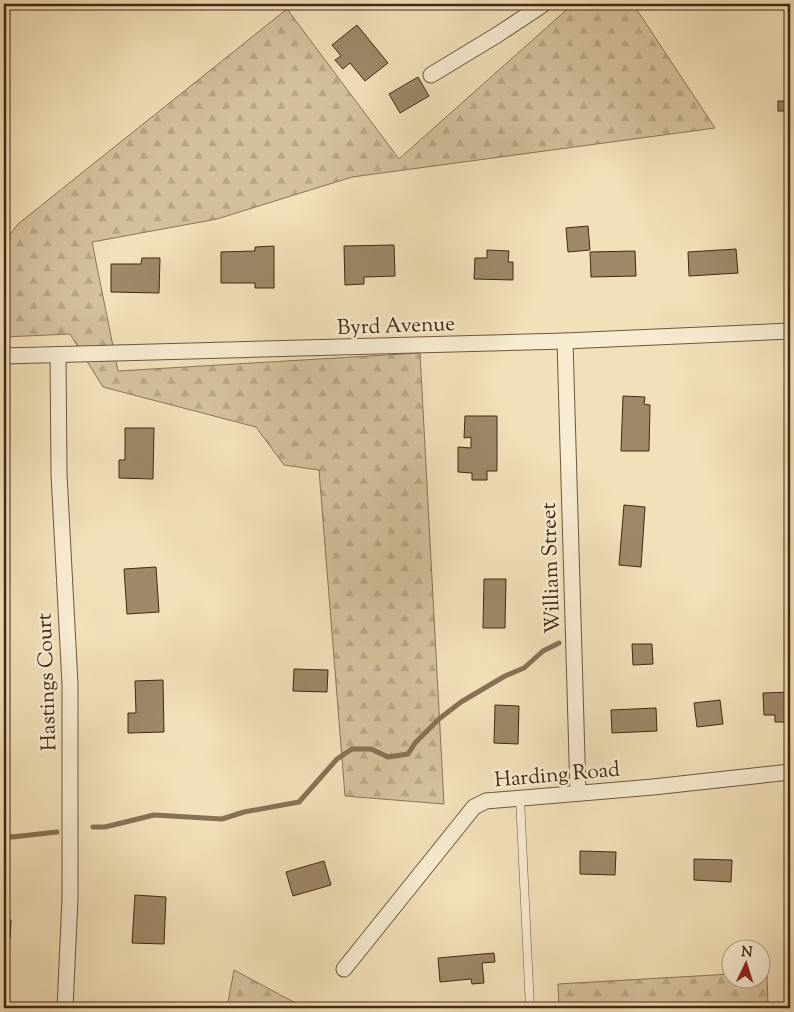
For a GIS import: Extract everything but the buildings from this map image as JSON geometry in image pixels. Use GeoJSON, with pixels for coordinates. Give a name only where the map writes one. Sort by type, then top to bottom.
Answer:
{"type":"FeatureCollection","features":[{"type":"Feature","properties":{"kind":"street"},"geometry":{"type":"LineString","coordinates":[[431,75],[544,4]]}},
{"type":"Feature","properties":{"kind":"street","name":"Byrd Avenue"},"geometry":{"type":"LineString","coordinates":[[4,356],[565,341],[790,331]]}},
{"type":"Feature","properties":{"kind":"street","name":"William Street"},"geometry":{"type":"LineString","coordinates":[[565,341],[578,793]]}},
{"type":"Feature","properties":{"kind":"street","name":"Hastings Court"},"geometry":{"type":"LineString","coordinates":[[58,355],[59,474],[70,684],[70,899],[65,1008]]}},
{"type":"Feature","properties":{"kind":"street","name":"Harding Road"},"geometry":{"type":"LineString","coordinates":[[344,969],[474,807],[486,801],[790,772]]}},
{"type":"Feature","properties":{"kind":"lane"},"geometry":{"type":"LineString","coordinates":[[520,798],[530,1008]]}},
{"type":"Feature","properties":{"kind":"green space"},"geometry":{"type":"Polygon","coordinates":[[[573,4],[633,4],[715,128],[352,177],[217,219],[92,242],[118,371],[420,353],[444,804],[345,796],[319,470],[284,465],[256,427],[103,387],[70,334],[4,337],[4,242],[18,224],[287,9],[399,159],[573,4]]]}},
{"type":"Feature","properties":{"kind":"green space"},"geometry":{"type":"Polygon","coordinates":[[[234,970],[305,1008],[227,1008],[234,970]]]}},
{"type":"Feature","properties":{"kind":"green space"},"geometry":{"type":"Polygon","coordinates":[[[722,975],[722,990],[768,990],[768,1008],[559,1008],[558,984],[722,975]]]}},
{"type":"Feature","properties":{"kind":"waterway"},"geometry":{"type":"LineString","coordinates":[[93,827],[105,827],[154,815],[222,819],[244,812],[299,802],[337,759],[352,749],[371,749],[388,757],[408,754],[415,743],[439,719],[461,702],[505,676],[524,668],[543,651],[559,643]]}},
{"type":"Feature","properties":{"kind":"waterway"},"geometry":{"type":"LineString","coordinates":[[4,835],[12,837],[57,832]]}}]}
